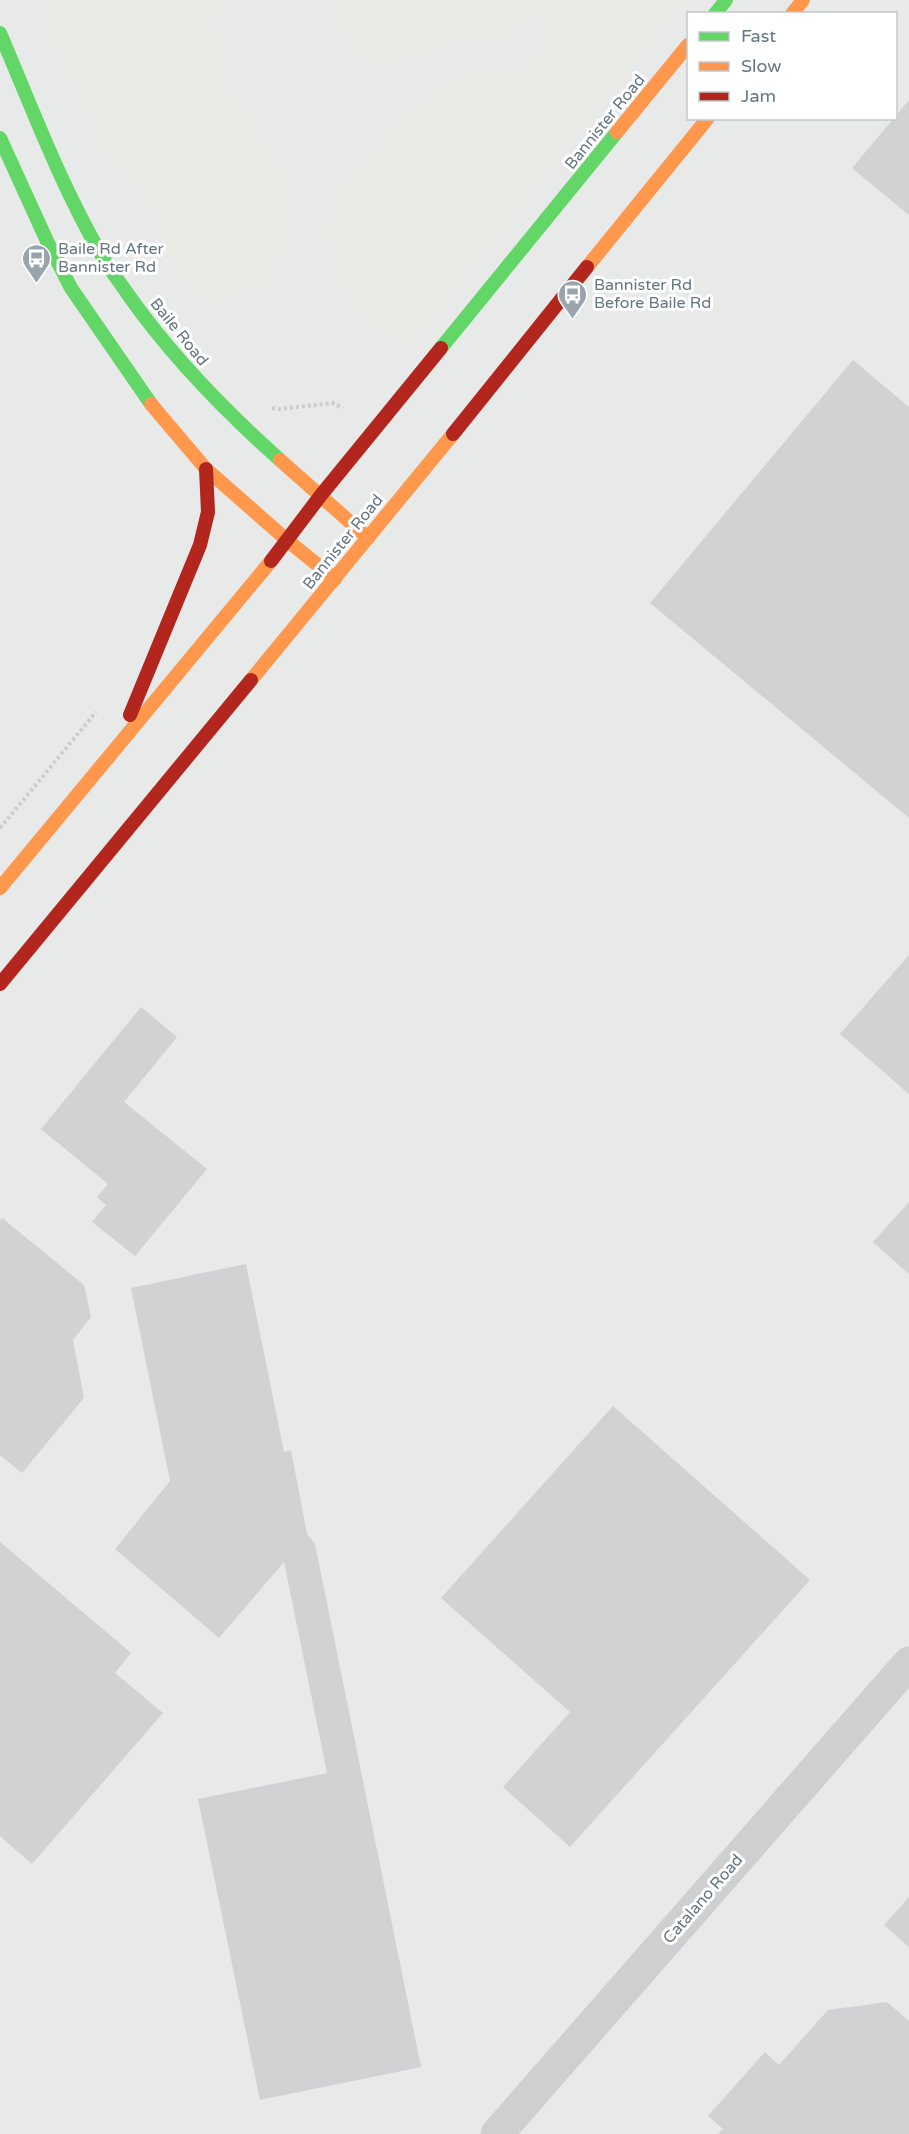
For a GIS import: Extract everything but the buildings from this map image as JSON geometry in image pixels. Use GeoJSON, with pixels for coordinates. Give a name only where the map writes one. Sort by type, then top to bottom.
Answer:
{"type":"FeatureCollection","features":[{"type":"Feature","properties":{"kind":"main road"},"geometry":{"type":"LineString","coordinates":[[717,12],[726,0]]}},
{"type":"Feature","properties":{"kind":"main road"},"geometry":{"type":"LineString","coordinates":[[794,12],[803,0]]}},
{"type":"Feature","properties":{"kind":"main road","name":"Baile Road"},"geometry":{"type":"LineString","coordinates":[[0,33],[66,186],[108,265],[144,317],[207,391],[238,423],[368,538]]}},
{"type":"Feature","properties":{"kind":"main road","name":"Bannister Road"},"geometry":{"type":"LineString","coordinates":[[0,888],[288,541],[321,495],[687,46]]}},
{"type":"Feature","properties":{"kind":"main road","name":"Bannister Road"},"geometry":{"type":"LineString","coordinates":[[0,984],[335,579],[706,120]]}},
{"type":"Feature","properties":{"kind":"main road"},"geometry":{"type":"LineString","coordinates":[[0,138],[46,241],[71,288],[151,404],[206,469],[335,579]]}},
{"type":"Feature","properties":{"kind":"main road"},"geometry":{"type":"LineString","coordinates":[[118,744],[200,545],[208,512],[206,469]]}},
{"type":"Feature","properties":{"kind":"street","name":"Catalano Road"},"geometry":{"type":"LineString","coordinates":[[497,2134],[909,1663]]}},
{"type":"Feature","properties":{"kind":"path"},"geometry":{"type":"LineString","coordinates":[[269,407],[279,409],[333,403],[343,408]]}},
{"type":"Feature","properties":{"kind":"shaded area"},"geometry":{"type":"Polygon","coordinates":[[[0,0],[909,0],[909,2134],[0,2134],[0,0]]]}},
{"type":"Feature","properties":{"kind":"shaded area"},"geometry":{"type":"Polygon","coordinates":[[[38,0],[224,0],[213,21],[220,72],[291,184],[286,234],[271,285],[245,290],[209,304],[173,274],[148,200],[100,142],[38,0]]]}},
{"type":"Feature","properties":{"kind":"shaded area"},"geometry":{"type":"Polygon","coordinates":[[[339,0],[685,0],[411,341],[378,331],[351,300],[332,264],[326,228],[340,190],[367,160],[402,114],[447,83],[486,72],[524,69],[551,33],[532,7],[502,37],[471,36],[389,66],[349,54],[338,18],[339,0]]]}},
{"type":"Feature","properties":{"kind":"traffic: fast"},"geometry":{"type":"LineString","coordinates":[[717,12],[726,0]]}},
{"type":"Feature","properties":{"kind":"traffic: fast"},"geometry":{"type":"LineString","coordinates":[[0,33],[60,174],[108,266],[144,316],[180,360],[219,402],[280,460]]}},
{"type":"Feature","properties":{"kind":"traffic: fast"},"geometry":{"type":"LineString","coordinates":[[441,348],[617,132]]}},
{"type":"Feature","properties":{"kind":"traffic: fast"},"geometry":{"type":"LineString","coordinates":[[0,138],[71,288],[151,404]]}},
{"type":"Feature","properties":{"kind":"traffic: slow"},"geometry":{"type":"LineString","coordinates":[[794,12],[803,0]]}},
{"type":"Feature","properties":{"kind":"traffic: slow"},"geometry":{"type":"LineString","coordinates":[[617,132],[687,46]]}},
{"type":"Feature","properties":{"kind":"traffic: slow"},"geometry":{"type":"LineString","coordinates":[[587,267],[706,120]]}},
{"type":"Feature","properties":{"kind":"traffic: slow"},"geometry":{"type":"LineString","coordinates":[[151,404],[206,469],[335,579]]}},
{"type":"Feature","properties":{"kind":"traffic: slow"},"geometry":{"type":"LineString","coordinates":[[251,680],[453,434]]}},
{"type":"Feature","properties":{"kind":"traffic: slow"},"geometry":{"type":"LineString","coordinates":[[280,460],[368,538]]}},
{"type":"Feature","properties":{"kind":"traffic: slow"},"geometry":{"type":"LineString","coordinates":[[0,888],[271,561]]}},
{"type":"Feature","properties":{"kind":"traffic: jam"},"geometry":{"type":"LineString","coordinates":[[453,434],[587,267]]}},
{"type":"Feature","properties":{"kind":"traffic: jam"},"geometry":{"type":"LineString","coordinates":[[271,561],[321,495],[441,348]]}},
{"type":"Feature","properties":{"kind":"traffic: jam"},"geometry":{"type":"LineString","coordinates":[[130,715],[200,545],[208,512],[206,469]]}},
{"type":"Feature","properties":{"kind":"traffic: jam"},"geometry":{"type":"LineString","coordinates":[[0,984],[251,680]]}},
{"type":"Feature","properties":{"kind":"place","name":"Baile Rd After Bannister Rd"},"geometry":{"type":"Point","coordinates":[37,284]}},
{"type":"Feature","properties":{"kind":"place","name":"Bannister Rd Before Baile Rd"},"geometry":{"type":"Point","coordinates":[573,320]}}]}
